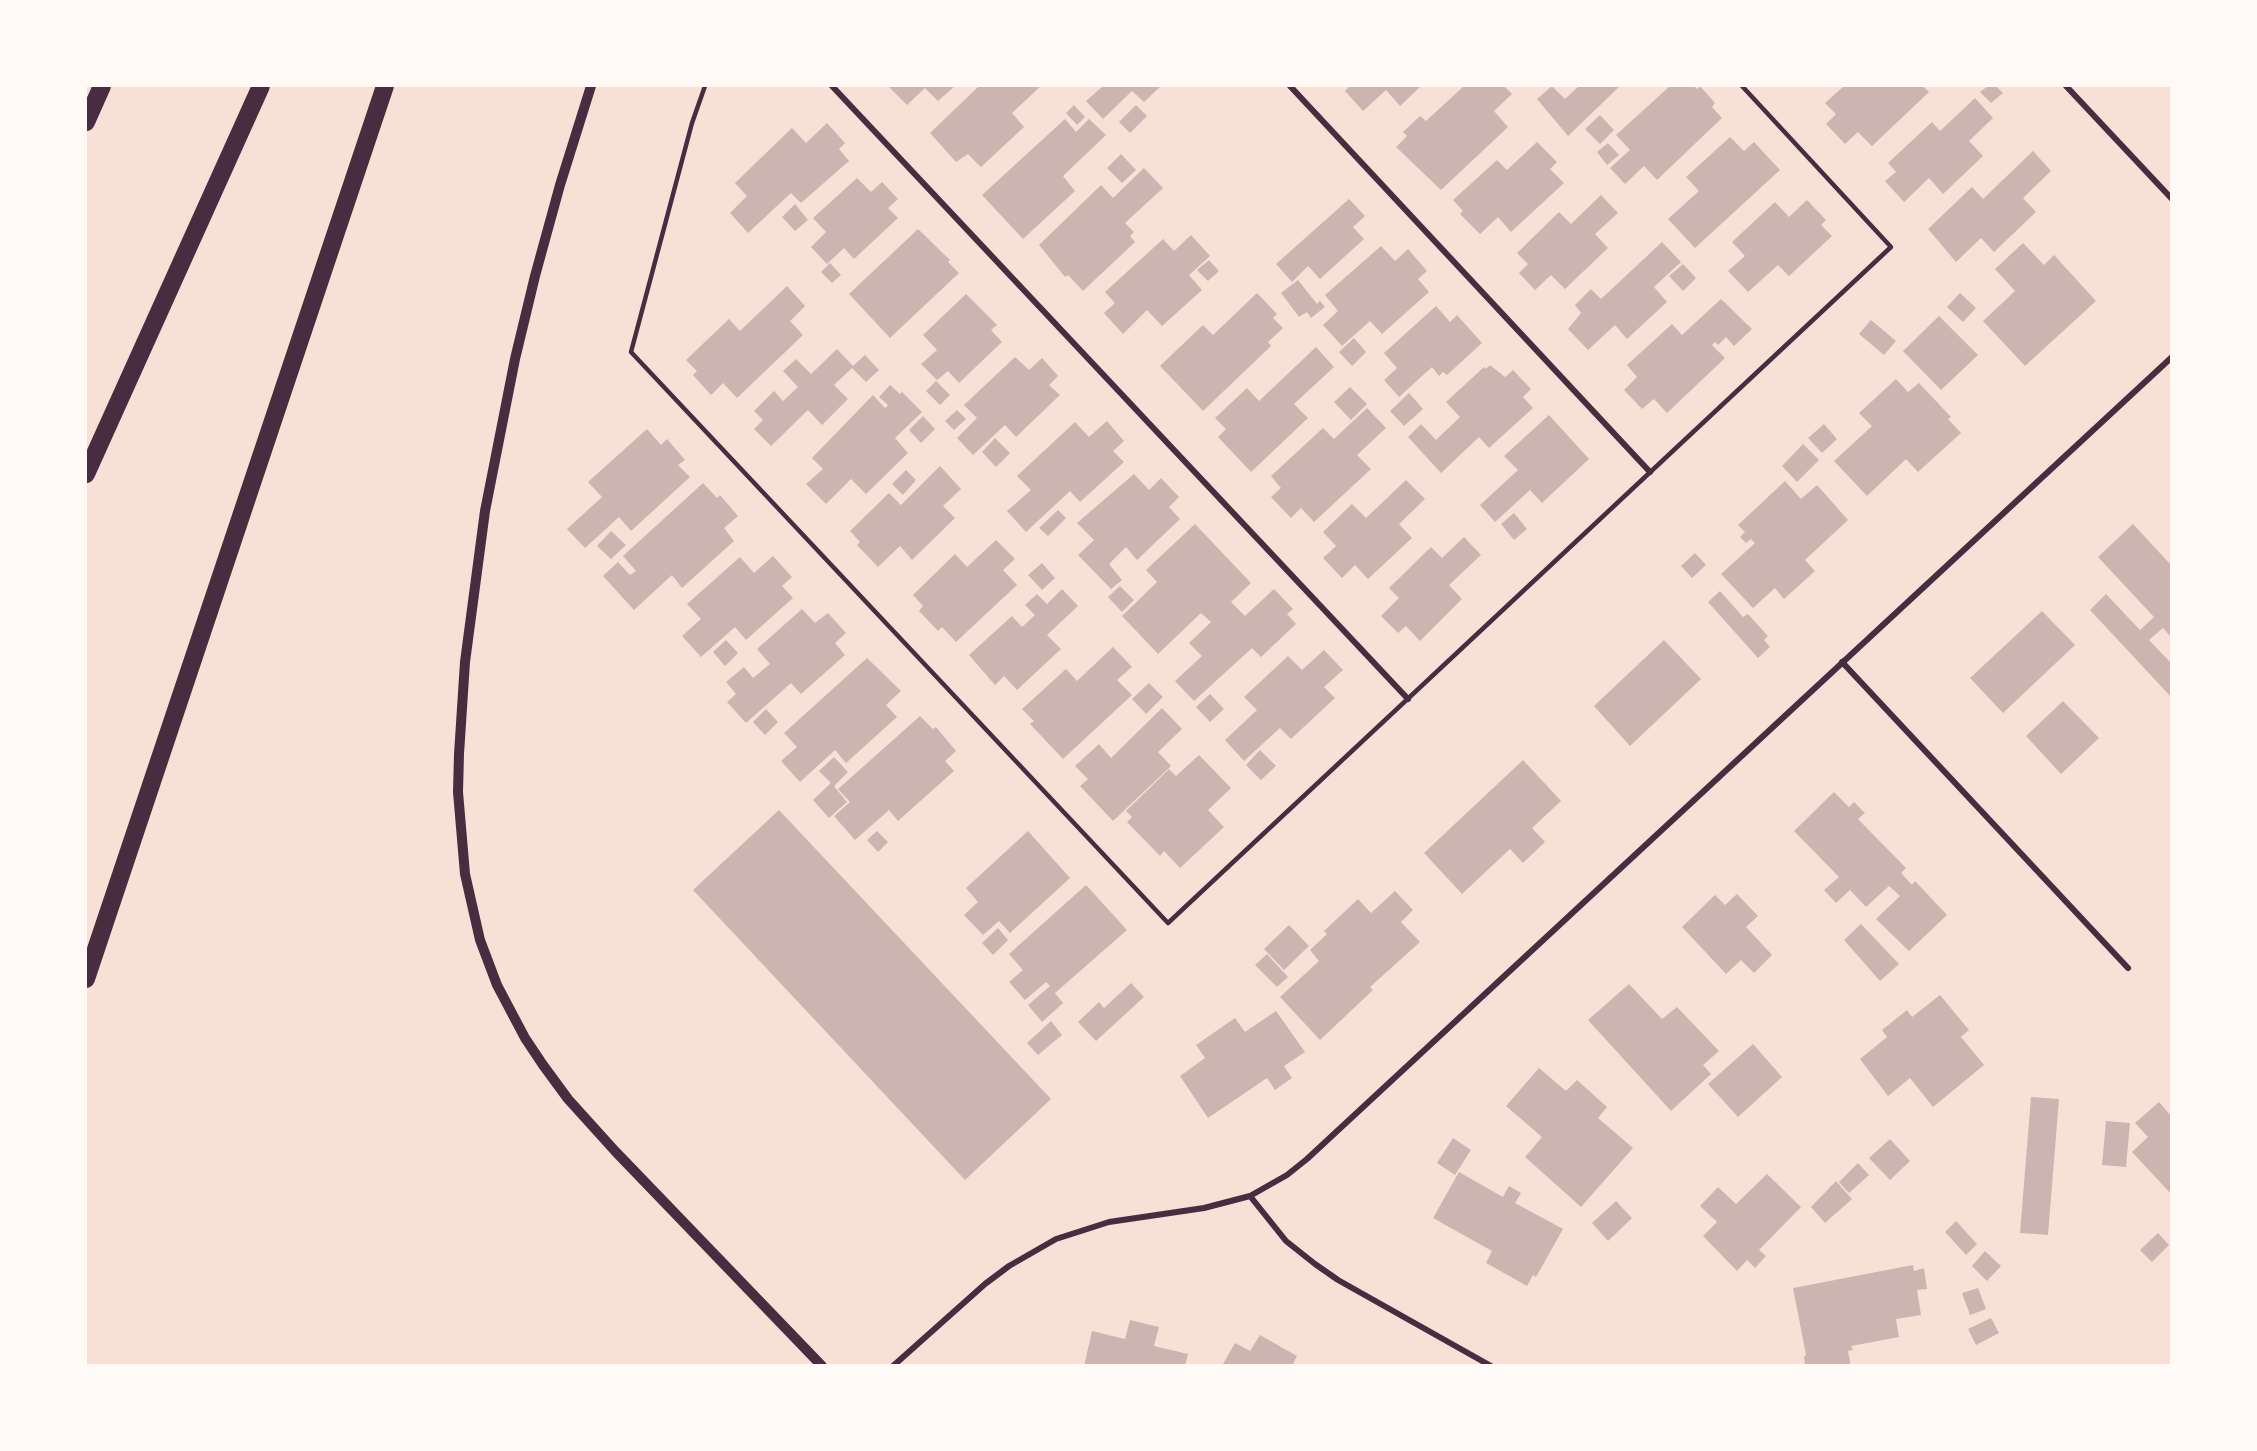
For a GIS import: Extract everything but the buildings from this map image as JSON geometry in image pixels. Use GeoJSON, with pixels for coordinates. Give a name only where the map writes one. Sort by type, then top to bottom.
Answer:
{"type":"FeatureCollection","features":[{"type":"Feature","properties":{"kind":"highway"},"geometry":{"type":"LineString","coordinates":[[86,122],[102,86]]}},
{"type":"Feature","properties":{"kind":"highway"},"geometry":{"type":"LineString","coordinates":[[86,474],[261,86]]}},
{"type":"Feature","properties":{"kind":"highway"},"geometry":{"type":"LineString","coordinates":[[86,979],[385,86]]}},
{"type":"Feature","properties":{"kind":"street"},"geometry":{"type":"LineString","coordinates":[[591,86],[532,286],[515,358],[485,511],[465,662],[459,754],[458,792],[465,874],[480,940],[497,985],[525,1038],[549,1073],[568,1099],[615,1151],[822,1365]]}},
{"type":"Feature","properties":{"kind":"street"},"geometry":{"type":"LineString","coordinates":[[832,86],[1408,699]]}},
{"type":"Feature","properties":{"kind":"street"},"geometry":{"type":"LineString","coordinates":[[1290,86],[1650,471]]}},
{"type":"Feature","properties":{"kind":"street"},"geometry":{"type":"LineString","coordinates":[[2066,86],[2172,199]]}},
{"type":"Feature","properties":{"kind":"street"},"geometry":{"type":"LineString","coordinates":[[893,1365],[985,1284],[1009,1266],[1056,1239],[1109,1222],[1204,1208],[1250,1196],[1287,1175],[1334,1136],[2172,357]]}},
{"type":"Feature","properties":{"kind":"street"},"geometry":{"type":"LineString","coordinates":[[1842,662],[2128,968]]}},
{"type":"Feature","properties":{"kind":"street"},"geometry":{"type":"LineString","coordinates":[[1250,1196],[1286,1241],[1315,1264],[1338,1280],[1491,1365]]}},
{"type":"Feature","properties":{"kind":"lane"},"geometry":{"type":"LineString","coordinates":[[705,86],[692,123],[631,352],[1168,923],[1891,247],[1742,86]]}}]}
